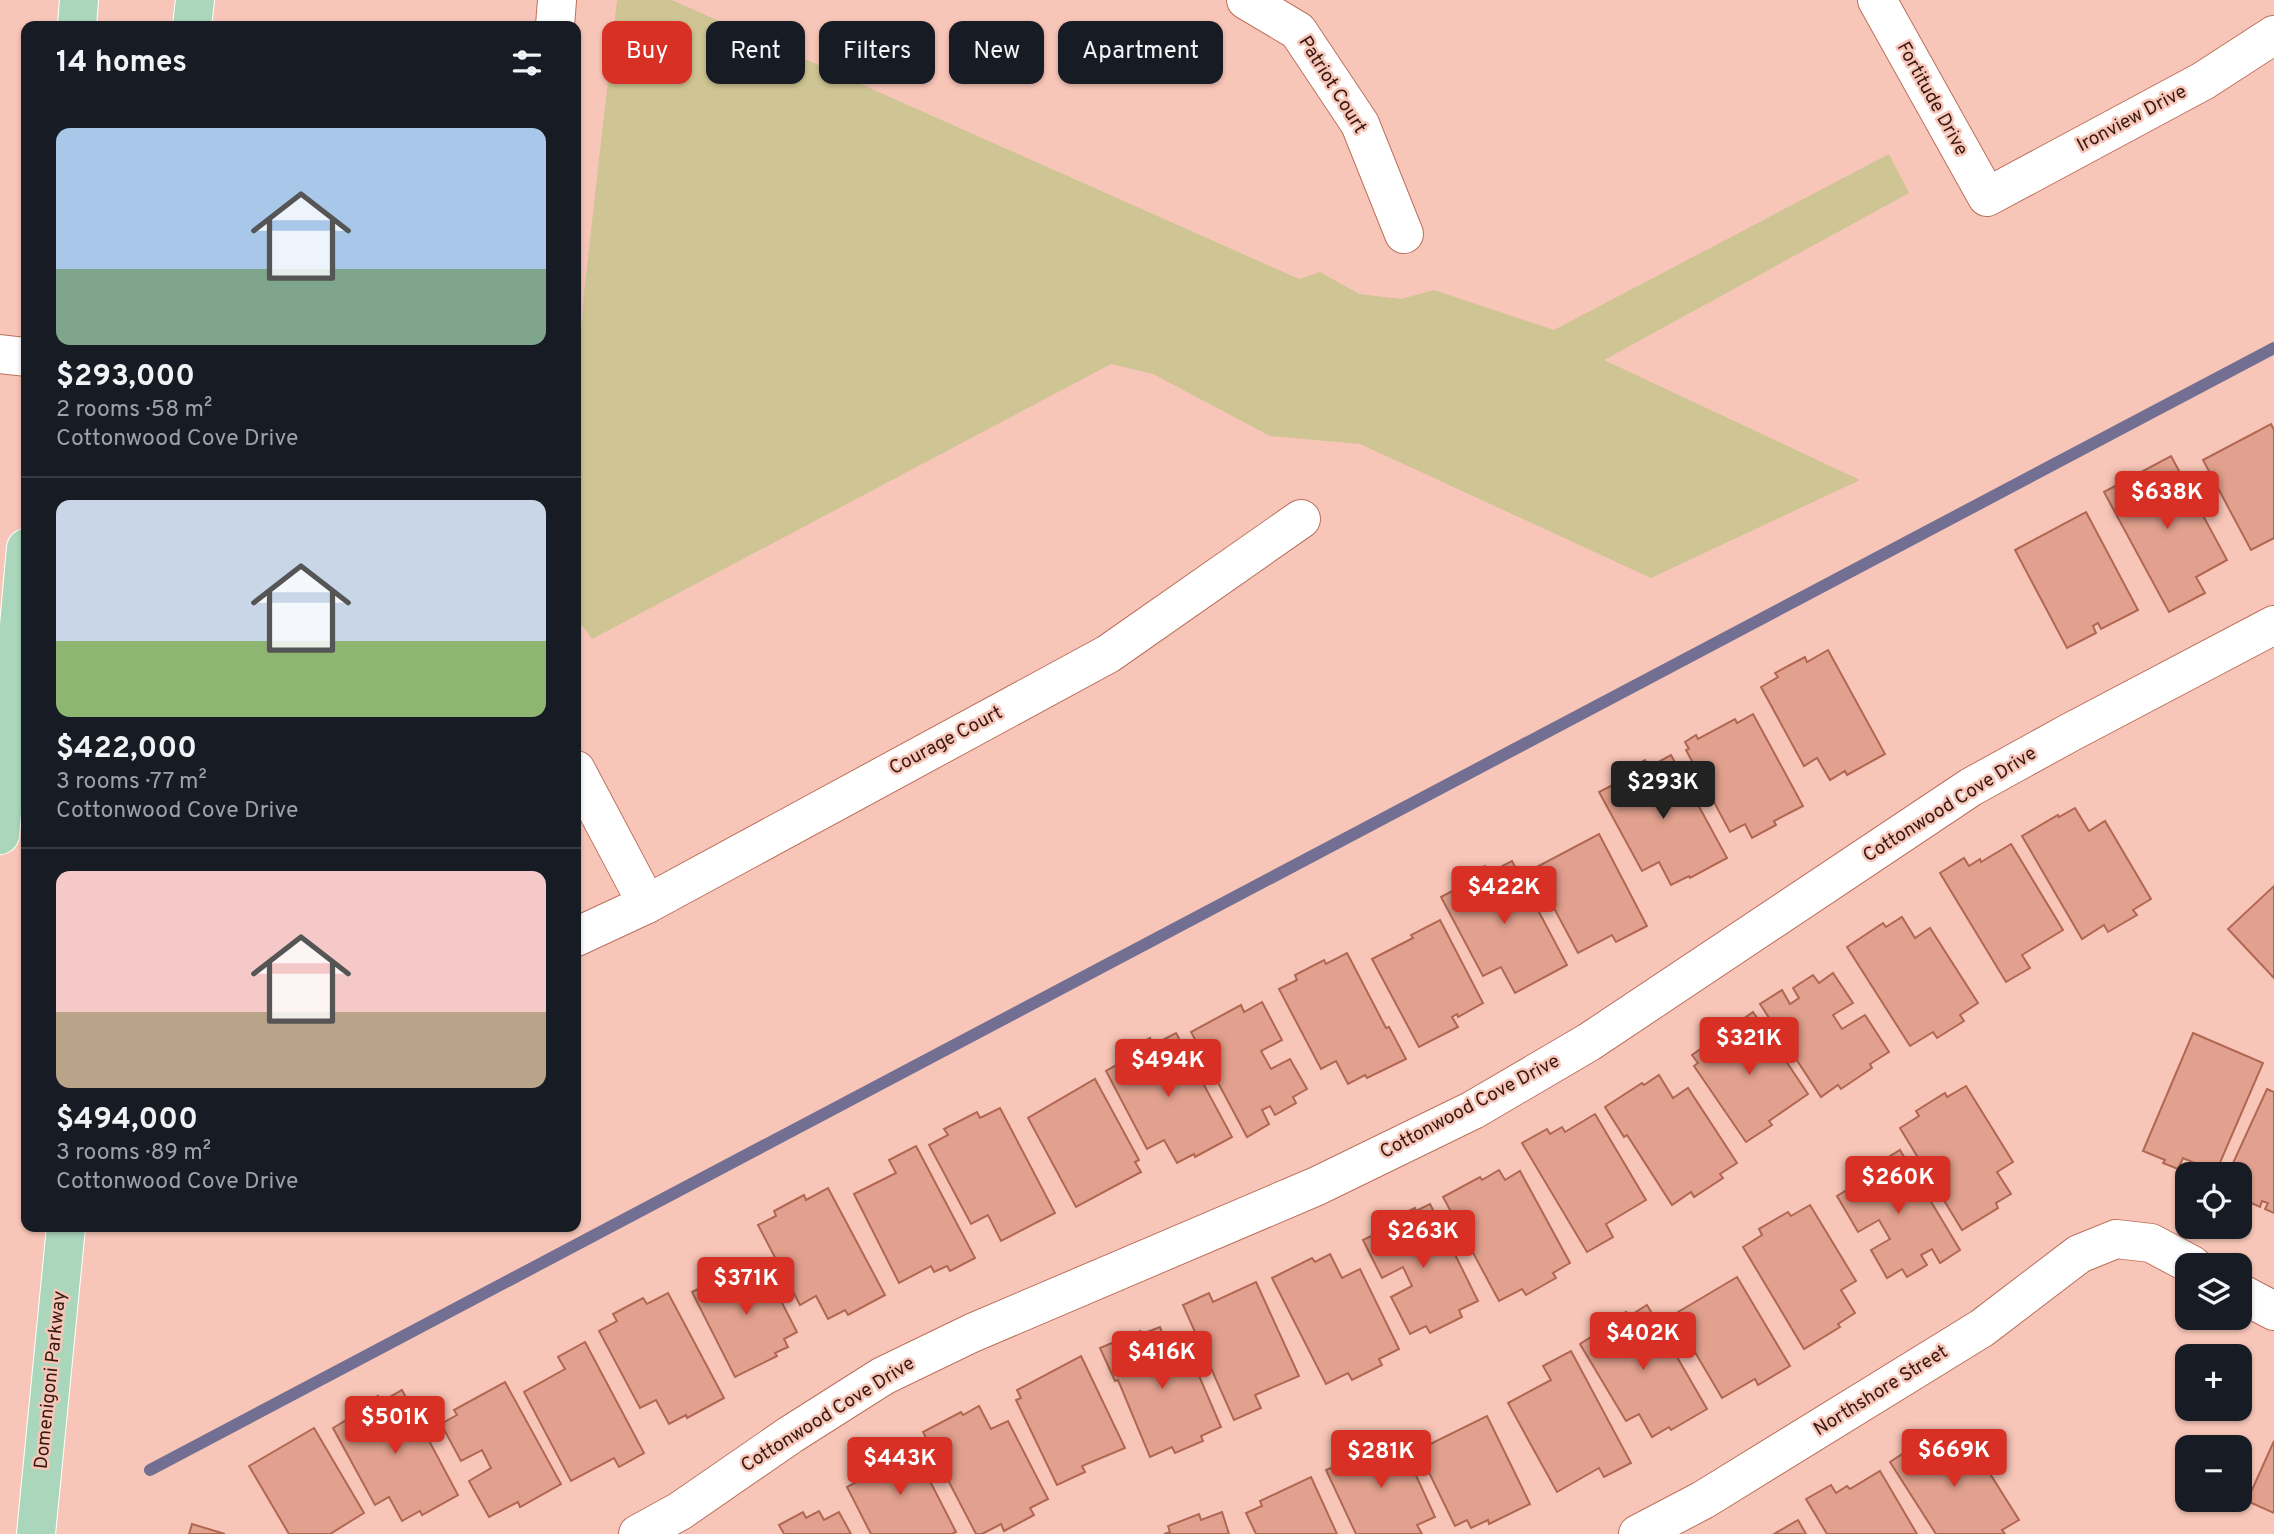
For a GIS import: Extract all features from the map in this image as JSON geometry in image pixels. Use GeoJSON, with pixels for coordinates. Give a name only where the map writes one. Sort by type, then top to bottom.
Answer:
{"type":"FeatureCollection","features":[{"type":"Feature","properties":{"kind":"main road"},"geometry":{"type":"LineString","coordinates":[[77,21],[79,0]]}},
{"type":"Feature","properties":{"kind":"main road"},"geometry":{"type":"LineString","coordinates":[[193,21],[195,0]]}},
{"type":"Feature","properties":{"kind":"main road"},"geometry":{"type":"LineString","coordinates":[[0,835],[21,603]]}},
{"type":"Feature","properties":{"kind":"main road","name":"Domenigoni Parkway"},"geometry":{"type":"LineString","coordinates":[[36,1534],[66,1232]]}},
{"type":"Feature","properties":{"kind":"street"},"geometry":{"type":"LineString","coordinates":[[555,21],[557,0]]}},
{"type":"Feature","properties":{"kind":"street","name":"Patriot Court"},"geometry":{"type":"LineString","coordinates":[[1246,0],[1298,31],[1360,124],[1404,234]]}},
{"type":"Feature","properties":{"kind":"street","name":"Fortitude Drive"},"geometry":{"type":"LineString","coordinates":[[1877,0],[1987,197]]}},
{"type":"Feature","properties":{"kind":"street","name":"Ironview Drive"},"geometry":{"type":"LineString","coordinates":[[1987,197],[2203,81],[2274,35]]}},
{"type":"Feature","properties":{"kind":"street"},"geometry":{"type":"LineString","coordinates":[[0,354],[21,356]]}},
{"type":"Feature","properties":{"kind":"street","name":"Courage Court"},"geometry":{"type":"LineString","coordinates":[[581,935],[647,904],[1108,654],[1301,519]]}},
{"type":"Feature","properties":{"kind":"street","name":"Cottonwood Cove Drive"},"geometry":{"type":"LineString","coordinates":[[638,1534],[680,1511],[790,1435],[883,1376],[972,1333],[1317,1186],[1473,1110],[1590,1042],[1971,787],[2274,625]]}},
{"type":"Feature","properties":{"kind":"street"},"geometry":{"type":"LineString","coordinates":[[581,779],[647,904]]}},
{"type":"Feature","properties":{"kind":"street","name":"Northshore Street"},"geometry":{"type":"LineString","coordinates":[[1638,1534],[1703,1500],[1982,1328],[2079,1254],[2116,1239],[2151,1243],[2175,1256]]}},
{"type":"Feature","properties":{"kind":"street"},"geometry":{"type":"LineString","coordinates":[[2252,1299],[2274,1311]]}},
{"type":"Feature","properties":{"kind":"shaded area"},"geometry":{"type":"Polygon","coordinates":[[[617,0],[672,0],[719,21],[706,21],[706,84],[805,84],[805,59],[819,65],[819,84],[861,84],[1299,279],[1320,272],[1359,294],[1401,299],[1434,290],[1554,330],[1889,154],[1909,193],[1604,360],[1860,480],[1651,578],[1360,444],[1270,436],[1153,374],[1111,364],[592,639],[581,624],[581,335],[608,84],[692,84],[692,21],[615,21],[617,0]]]}},
{"type":"Feature","properties":{"kind":"building"},"geometry":{"type":"Polygon","coordinates":[[[2271,424],[2274,430],[2274,538],[2251,550],[2203,460],[2271,424]]]}},
{"type":"Feature","properties":{"kind":"building"},"geometry":{"type":"Polygon","coordinates":[[[2171,456],[2227,560],[2196,577],[2205,593],[2169,612],[2104,492],[2171,456]]]}},
{"type":"Feature","properties":{"kind":"building"},"geometry":{"type":"Polygon","coordinates":[[[2086,512],[2138,610],[2101,629],[2098,623],[2093,626],[2096,633],[2067,648],[2015,550],[2086,512]]]}},
{"type":"Feature","properties":{"kind":"building"},"geometry":{"type":"Polygon","coordinates":[[[1828,650],[1885,754],[1847,775],[1845,771],[1830,780],[1817,758],[1804,766],[1761,687],[1778,677],[1775,673],[1805,657],[1807,662],[1828,650]]]}},
{"type":"Feature","properties":{"kind":"building"},"geometry":{"type":"Polygon","coordinates":[[[1753,714],[1803,806],[1774,821],[1776,825],[1752,838],[1745,824],[1730,832],[1686,750],[1689,749],[1685,742],[1696,735],[1698,739],[1735,719],[1737,723],[1753,714]]]}},
{"type":"Feature","properties":{"kind":"building"},"geometry":{"type":"Polygon","coordinates":[[[1671,755],[1727,858],[1671,885],[1659,862],[1642,871],[1599,792],[1619,782],[1616,776],[1645,760],[1649,767],[1671,755]]]}},
{"type":"Feature","properties":{"kind":"building"},"geometry":{"type":"Polygon","coordinates":[[[2075,808],[2089,831],[2105,821],[2151,899],[2133,910],[2137,915],[2108,932],[2104,925],[2082,939],[2022,836],[2075,808]]]}},
{"type":"Feature","properties":{"kind":"building"},"geometry":{"type":"Polygon","coordinates":[[[1599,834],[1647,926],[1616,942],[1612,935],[1578,953],[1533,869],[1599,834]]]}},
{"type":"Feature","properties":{"kind":"building"},"geometry":{"type":"Polygon","coordinates":[[[2011,844],[2063,930],[2022,955],[2030,968],[2006,982],[1940,873],[1964,858],[1969,866],[1980,859],[1981,862],[2011,844]]]}},
{"type":"Feature","properties":{"kind":"building"},"geometry":{"type":"Polygon","coordinates":[[[1512,861],[1567,965],[1515,993],[1501,967],[1483,976],[1441,897],[1460,887],[1457,881],[1485,866],[1489,873],[1512,861]]]}},
{"type":"Feature","properties":{"kind":"building"},"geometry":{"type":"Polygon","coordinates":[[[2274,886],[2274,978],[2228,929],[2274,886]]]}},
{"type":"Feature","properties":{"kind":"building"},"geometry":{"type":"Polygon","coordinates":[[[1902,917],[1915,938],[1930,928],[1978,1003],[1960,1015],[1964,1021],[1937,1038],[1933,1032],[1910,1046],[1847,947],[1883,923],[1886,927],[1902,917]]]}},
{"type":"Feature","properties":{"kind":"building"},"geometry":{"type":"Polygon","coordinates":[[[1440,920],[1483,1003],[1458,1017],[1457,1014],[1452,1017],[1458,1027],[1419,1047],[1372,959],[1413,938],[1411,935],[1440,920]]]}},
{"type":"Feature","properties":{"kind":"building"},"geometry":{"type":"Polygon","coordinates":[[[1347,953],[1386,1028],[1389,1027],[1406,1059],[1348,1084],[1336,1061],[1321,1069],[1279,989],[1297,980],[1295,975],[1324,960],[1326,964],[1347,953]]]}},
{"type":"Feature","properties":{"kind":"building"},"geometry":{"type":"Polygon","coordinates":[[[1833,973],[1853,1003],[1833,1015],[1842,1029],[1865,1015],[1889,1052],[1870,1064],[1872,1068],[1841,1089],[1838,1085],[1821,1097],[1760,1004],[1782,990],[1790,1004],[1799,998],[1793,988],[1813,975],[1819,983],[1833,973]]]}},
{"type":"Feature","properties":{"kind":"building"},"geometry":{"type":"Polygon","coordinates":[[[1262,1002],[1282,1040],[1261,1051],[1271,1069],[1290,1059],[1307,1089],[1293,1097],[1296,1103],[1275,1115],[1270,1106],[1262,1110],[1269,1124],[1247,1137],[1191,1032],[1241,1005],[1244,1012],[1262,1002]]]}},
{"type":"Feature","properties":{"kind":"building"},"geometry":{"type":"Polygon","coordinates":[[[1753,1012],[1808,1094],[1769,1121],[1772,1125],[1746,1142],[1694,1066],[1698,1063],[1692,1055],[1753,1012]]]}},
{"type":"Feature","properties":{"kind":"building"},"geometry":{"type":"Polygon","coordinates":[[[1176,1033],[1232,1137],[1195,1157],[1194,1154],[1177,1163],[1164,1140],[1147,1149],[1106,1071],[1125,1060],[1122,1054],[1150,1038],[1153,1045],[1176,1033]]]}},
{"type":"Feature","properties":{"kind":"building"},"geometry":{"type":"Polygon","coordinates":[[[2193,1033],[2263,1063],[2220,1162],[2192,1162],[2183,1158],[2181,1162],[2175,1162],[2175,1168],[2163,1163],[2165,1160],[2143,1151],[2193,1033]]]}},
{"type":"Feature","properties":{"kind":"building"},"geometry":{"type":"Polygon","coordinates":[[[1659,1075],[1673,1098],[1688,1088],[1737,1163],[1720,1174],[1723,1178],[1694,1197],[1691,1192],[1672,1205],[1627,1135],[1624,1137],[1605,1107],[1659,1075]]]}},
{"type":"Feature","properties":{"kind":"building"},"geometry":{"type":"Polygon","coordinates":[[[1095,1079],[1139,1160],[1135,1162],[1141,1172],[1076,1207],[1028,1118],[1095,1079]]]}},
{"type":"Feature","properties":{"kind":"building"},"geometry":{"type":"Polygon","coordinates":[[[1966,1086],[2013,1162],[1997,1172],[2011,1194],[1996,1203],[1998,1208],[1962,1230],[1900,1128],[1919,1116],[1916,1111],[1945,1093],[1947,1097],[1966,1086]]]}},
{"type":"Feature","properties":{"kind":"building"},"geometry":{"type":"Polygon","coordinates":[[[2267,1089],[2274,1092],[2274,1213],[2265,1209],[2268,1203],[2262,1201],[2260,1207],[2252,1203],[2252,1162],[2234,1162],[2267,1089]]]}},
{"type":"Feature","properties":{"kind":"building"},"geometry":{"type":"Polygon","coordinates":[[[1000,1108],[1055,1213],[1001,1241],[988,1215],[971,1224],[929,1145],[948,1135],[944,1129],[977,1112],[980,1118],[1000,1108]]]}},
{"type":"Feature","properties":{"kind":"building"},"geometry":{"type":"Polygon","coordinates":[[[1595,1114],[1646,1200],[1606,1224],[1613,1237],[1587,1252],[1522,1143],[1547,1129],[1550,1134],[1562,1127],[1565,1132],[1595,1114]]]}},
{"type":"Feature","properties":{"kind":"building"},"geometry":{"type":"Polygon","coordinates":[[[916,1146],[975,1258],[950,1271],[947,1266],[934,1272],[931,1266],[899,1283],[854,1194],[896,1173],[889,1160],[916,1146]]]}},
{"type":"Feature","properties":{"kind":"building"},"geometry":{"type":"Polygon","coordinates":[[[1900,1150],[1960,1250],[1940,1263],[1932,1249],[1921,1255],[1927,1265],[1907,1277],[1902,1269],[1887,1278],[1871,1250],[1890,1239],[1879,1220],[1858,1232],[1837,1196],[1853,1186],[1850,1181],[1900,1150]]]}},
{"type":"Feature","properties":{"kind":"building"},"geometry":{"type":"Polygon","coordinates":[[[1499,1170],[1505,1180],[1520,1171],[1570,1263],[1553,1273],[1556,1278],[1526,1295],[1522,1289],[1499,1301],[1443,1197],[1499,1170]]]}},
{"type":"Feature","properties":{"kind":"building"},"geometry":{"type":"Polygon","coordinates":[[[828,1188],[885,1295],[848,1315],[845,1310],[828,1319],[816,1296],[800,1305],[758,1225],[776,1216],[774,1211],[804,1195],[806,1200],[828,1188]]]}},
{"type":"Feature","properties":{"kind":"building"},"geometry":{"type":"Polygon","coordinates":[[[1430,1204],[1478,1301],[1459,1310],[1462,1317],[1430,1333],[1426,1326],[1410,1334],[1391,1297],[1412,1286],[1403,1267],[1382,1278],[1363,1240],[1394,1225],[1391,1220],[1430,1204]]]}},
{"type":"Feature","properties":{"kind":"building"},"geometry":{"type":"Polygon","coordinates":[[[1810,1205],[1856,1281],[1841,1290],[1855,1313],[1838,1324],[1840,1327],[1804,1349],[1743,1247],[1762,1235],[1759,1229],[1788,1212],[1791,1216],[1810,1205]]]}},
{"type":"Feature","properties":{"kind":"building"},"geometry":{"type":"Polygon","coordinates":[[[1330,1254],[1342,1278],[1360,1269],[1399,1349],[1379,1359],[1382,1365],[1352,1380],[1348,1373],[1326,1384],[1272,1278],[1312,1258],[1315,1262],[1330,1254]]]}},
{"type":"Feature","properties":{"kind":"building"},"geometry":{"type":"Polygon","coordinates":[[[759,1258],[797,1332],[784,1339],[788,1347],[775,1353],[777,1356],[735,1377],[692,1292],[759,1258]]]}},
{"type":"Feature","properties":{"kind":"building"},"geometry":{"type":"Polygon","coordinates":[[[1737,1277],[1790,1366],[1758,1385],[1755,1379],[1722,1398],[1673,1315],[1737,1277]]]}},
{"type":"Feature","properties":{"kind":"building"},"geometry":{"type":"Polygon","coordinates":[[[1256,1282],[1299,1376],[1255,1395],[1261,1408],[1234,1420],[1183,1305],[1209,1293],[1213,1302],[1256,1282]]]}},
{"type":"Feature","properties":{"kind":"building"},"geometry":{"type":"Polygon","coordinates":[[[668,1293],[724,1398],[687,1418],[686,1415],[669,1424],[656,1400],[640,1408],[599,1331],[617,1321],[613,1314],[643,1298],[647,1304],[668,1293]]]}},
{"type":"Feature","properties":{"kind":"building"},"geometry":{"type":"Polygon","coordinates":[[[1647,1305],[1707,1409],[1671,1430],[1669,1427],[1652,1437],[1639,1414],[1626,1421],[1580,1344],[1597,1333],[1595,1330],[1626,1312],[1628,1317],[1647,1305]]]}},
{"type":"Feature","properties":{"kind":"building"},"geometry":{"type":"Polygon","coordinates":[[[1160,1327],[1169,1350],[1185,1343],[1221,1427],[1201,1436],[1203,1441],[1175,1453],[1172,1447],[1150,1457],[1118,1380],[1115,1381],[1100,1348],[1140,1331],[1142,1334],[1160,1327]]]}},
{"type":"Feature","properties":{"kind":"building"},"geometry":{"type":"Polygon","coordinates":[[[585,1342],[644,1453],[619,1467],[614,1458],[571,1481],[524,1392],[565,1369],[558,1357],[585,1342]]]}},
{"type":"Feature","properties":{"kind":"building"},"geometry":{"type":"Polygon","coordinates":[[[1571,1351],[1631,1463],[1604,1477],[1599,1468],[1557,1492],[1508,1403],[1551,1380],[1543,1366],[1571,1351]]]}},
{"type":"Feature","properties":{"kind":"building"},"geometry":{"type":"Polygon","coordinates":[[[1081,1356],[1125,1448],[1082,1466],[1085,1472],[1057,1485],[1016,1400],[1021,1398],[1017,1390],[1081,1356]]]}},
{"type":"Feature","properties":{"kind":"building"},"geometry":{"type":"Polygon","coordinates":[[[505,1382],[561,1484],[520,1507],[518,1502],[489,1517],[469,1481],[491,1468],[482,1450],[461,1461],[441,1424],[457,1415],[454,1410],[505,1382]]]}},
{"type":"Feature","properties":{"kind":"building"},"geometry":{"type":"Polygon","coordinates":[[[402,1390],[458,1495],[422,1515],[420,1511],[402,1521],[389,1497],[375,1505],[333,1428],[351,1417],[349,1412],[378,1396],[381,1402],[402,1390]]]}},
{"type":"Feature","properties":{"kind":"building"},"geometry":{"type":"Polygon","coordinates":[[[979,1406],[991,1429],[1008,1421],[1048,1499],[1030,1508],[1034,1515],[1004,1531],[1001,1524],[982,1534],[976,1534],[923,1432],[961,1412],[963,1415],[979,1406]]]}},
{"type":"Feature","properties":{"kind":"building"},"geometry":{"type":"Polygon","coordinates":[[[1487,1416],[1530,1504],[1489,1524],[1488,1520],[1471,1528],[1467,1520],[1455,1526],[1418,1450],[1487,1416]]]}},
{"type":"Feature","properties":{"kind":"building"},"geometry":{"type":"Polygon","coordinates":[[[314,1428],[364,1513],[330,1534],[289,1534],[249,1466],[314,1428]]]}},
{"type":"Feature","properties":{"kind":"building"},"geometry":{"type":"Polygon","coordinates":[[[1944,1432],[1958,1454],[1972,1445],[2019,1520],[2002,1530],[2005,1534],[1936,1534],[1890,1462],[1925,1439],[1928,1442],[1944,1432]]]}},
{"type":"Feature","properties":{"kind":"building"},"geometry":{"type":"Polygon","coordinates":[[[1398,1436],[1435,1517],[1417,1525],[1422,1534],[1356,1534],[1326,1470],[1350,1460],[1347,1453],[1376,1440],[1379,1446],[1398,1436]]]}},
{"type":"Feature","properties":{"kind":"building"},"geometry":{"type":"Polygon","coordinates":[[[2274,1441],[2274,1513],[2252,1503],[2252,1490],[2274,1441]]]}},
{"type":"Feature","properties":{"kind":"building"},"geometry":{"type":"Polygon","coordinates":[[[910,1442],[956,1532],[952,1534],[871,1534],[847,1487],[876,1472],[871,1462],[910,1442]]]}},
{"type":"Feature","properties":{"kind":"building"},"geometry":{"type":"Polygon","coordinates":[[[1880,1471],[1917,1534],[1827,1534],[1806,1499],[1831,1485],[1836,1493],[1847,1486],[1850,1489],[1880,1471]]]}},
{"type":"Feature","properties":{"kind":"building"},"geometry":{"type":"Polygon","coordinates":[[[1311,1477],[1337,1534],[1256,1534],[1246,1513],[1262,1506],[1260,1501],[1311,1477]]]}},
{"type":"Feature","properties":{"kind":"building"},"geometry":{"type":"Polygon","coordinates":[[[819,1511],[824,1520],[839,1512],[851,1534],[784,1534],[779,1525],[803,1512],[806,1518],[819,1511]]]}},
{"type":"Feature","properties":{"kind":"building"},"geometry":{"type":"Polygon","coordinates":[[[1222,1512],[1229,1534],[1164,1534],[1170,1532],[1168,1526],[1199,1514],[1201,1520],[1222,1512]]]}},
{"type":"Feature","properties":{"kind":"building"},"geometry":{"type":"Polygon","coordinates":[[[1798,1520],[1806,1534],[1774,1534],[1798,1520]]]}},
{"type":"Feature","properties":{"kind":"building"},"geometry":{"type":"Polygon","coordinates":[[[192,1524],[225,1534],[189,1534],[192,1524]]]}},
{"type":"Feature","properties":{"kind":"waterway"},"geometry":{"type":"LineString","coordinates":[[150,1470],[2274,348]]}}]}
